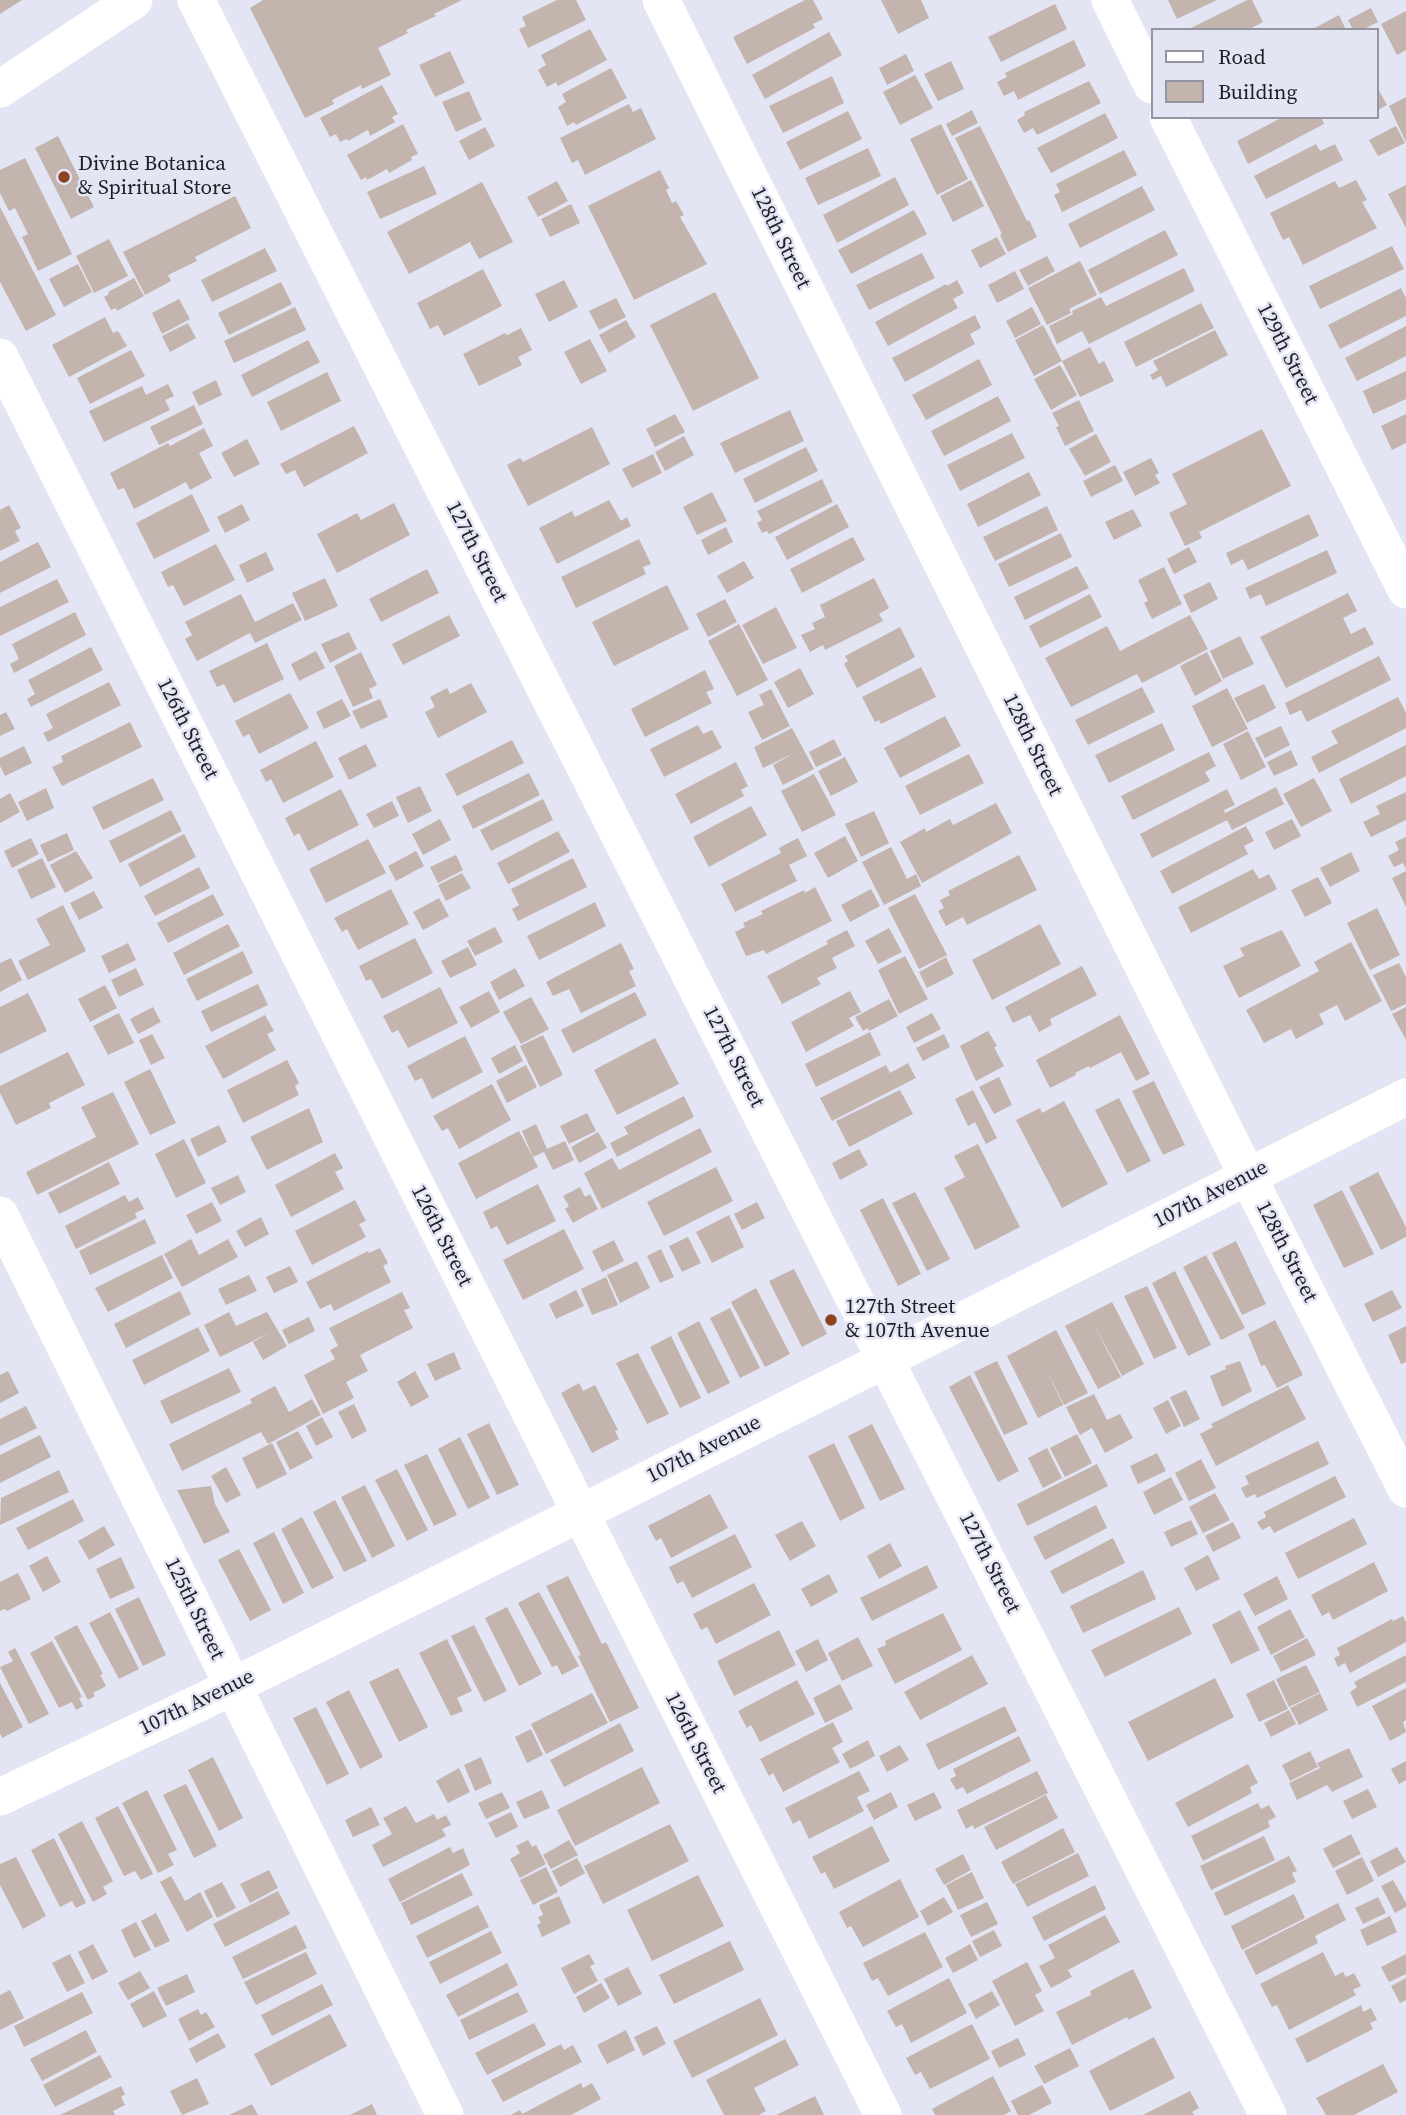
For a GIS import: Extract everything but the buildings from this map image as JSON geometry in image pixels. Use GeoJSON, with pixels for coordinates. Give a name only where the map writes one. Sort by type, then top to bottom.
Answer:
{"type":"FeatureCollection","features":[{"type":"Feature","properties":{"kind":"street"},"geometry":{"type":"LineString","coordinates":[[0,89],[134,0]]}},
{"type":"Feature","properties":{"kind":"street","name":"127th Street"},"geometry":{"type":"LineString","coordinates":[[196,0],[1268,2115]]}},
{"type":"Feature","properties":{"kind":"street","name":"128th Street"},"geometry":{"type":"LineString","coordinates":[[661,0],[1406,1489]]}},
{"type":"Feature","properties":{"kind":"street"},"geometry":{"type":"LineString","coordinates":[[1110,0],[1150,81]]}},
{"type":"Feature","properties":{"kind":"street","name":"129th Street"},"geometry":{"type":"LineString","coordinates":[[1169,119],[1406,590]]}},
{"type":"Feature","properties":{"kind":"street","name":"126th Street"},"geometry":{"type":"LineString","coordinates":[[0,357],[883,2115]]}},
{"type":"Feature","properties":{"kind":"street","name":"107th Avenue"},"geometry":{"type":"LineString","coordinates":[[0,1797],[233,1686],[579,1514],[1406,1097]]}},
{"type":"Feature","properties":{"kind":"street","name":"125th Street"},"geometry":{"type":"LineString","coordinates":[[0,1216],[445,2115]]}},
{"type":"Feature","properties":{"kind":"place","name":"Divine Botanica & Spiritual Store"},"geometry":{"type":"Point","coordinates":[64,177]}},
{"type":"Feature","properties":{"kind":"place","name":"127th Street & 107th Avenue"},"geometry":{"type":"Point","coordinates":[831,1320]}}]}
